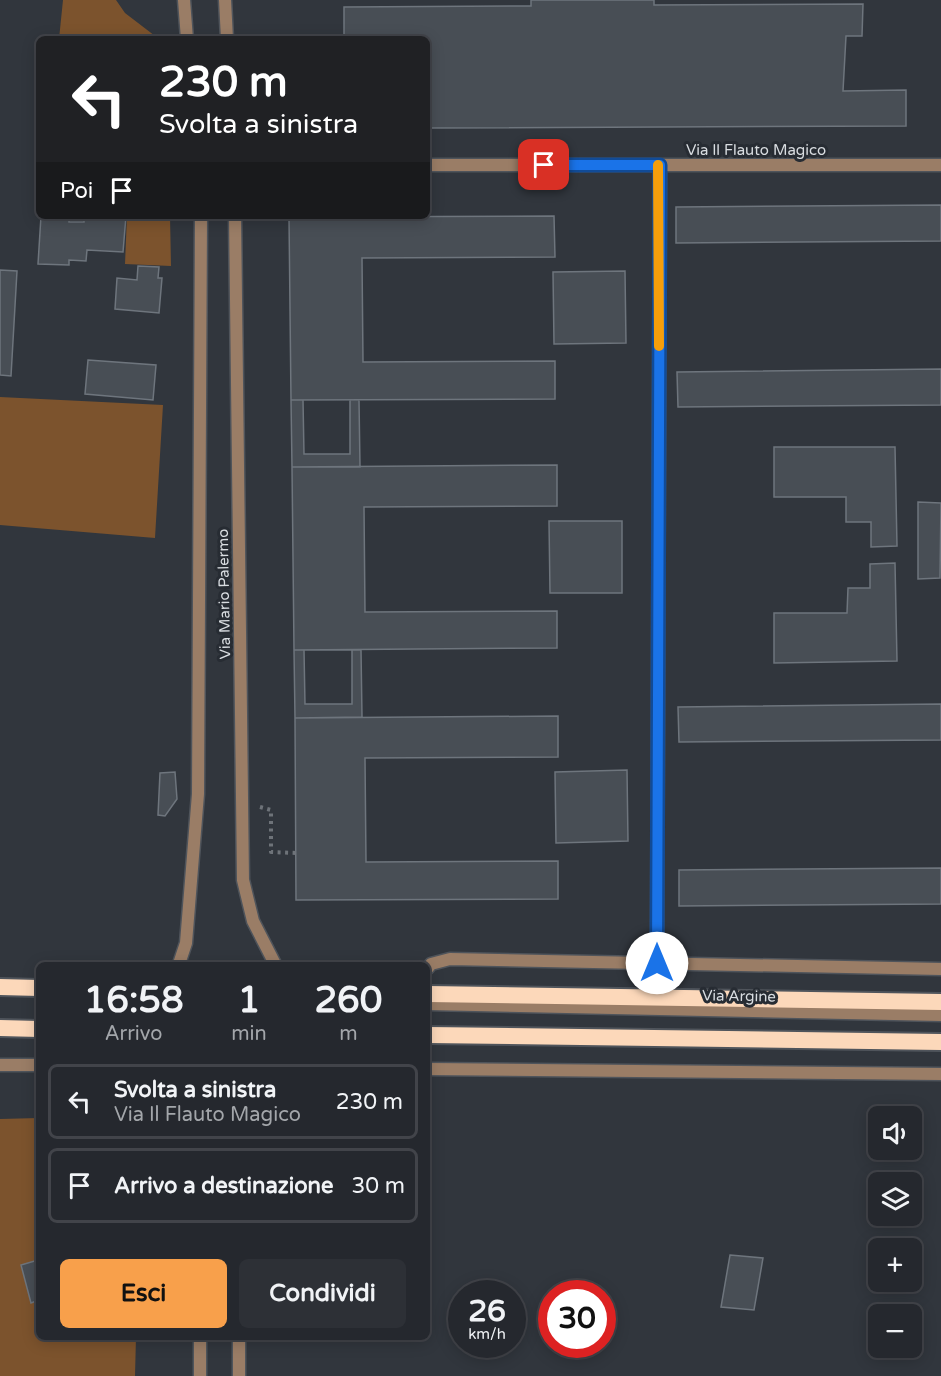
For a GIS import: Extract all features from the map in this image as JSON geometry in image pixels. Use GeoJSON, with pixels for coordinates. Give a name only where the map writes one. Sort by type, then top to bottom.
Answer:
{"type":"FeatureCollection","features":[{"type":"Feature","properties":{"kind":"highway"},"geometry":{"type":"LineString","coordinates":[[0,987],[36,988]]}},
{"type":"Feature","properties":{"kind":"highway"},"geometry":{"type":"LineString","coordinates":[[430,994],[941,1002]]}},
{"type":"Feature","properties":{"kind":"highway"},"geometry":{"type":"LineString","coordinates":[[0,1028],[36,1029]]}},
{"type":"Feature","properties":{"kind":"highway"},"geometry":{"type":"LineString","coordinates":[[430,1035],[941,1042]]}},
{"type":"Feature","properties":{"kind":"street"},"geometry":{"type":"LineString","coordinates":[[184,0],[187,36]]}},
{"type":"Feature","properties":{"kind":"street"},"geometry":{"type":"LineString","coordinates":[[225,0],[227,36]]}},
{"type":"Feature","properties":{"kind":"street","name":"Via Il Flauto Magico"},"geometry":{"type":"LineString","coordinates":[[430,165],[941,165]]}},
{"type":"Feature","properties":{"kind":"street"},"geometry":{"type":"LineString","coordinates":[[657,963],[660,165]]}},
{"type":"Feature","properties":{"kind":"street","name":"Via Mario Palermo"},"geometry":{"type":"LineString","coordinates":[[180,962],[186,943],[198,794],[201,219]]}},
{"type":"Feature","properties":{"kind":"street","name":"Via Mario Palermo"},"geometry":{"type":"LineString","coordinates":[[235,219],[243,880],[253,921],[274,962]]}},
{"type":"Feature","properties":{"kind":"street"},"geometry":{"type":"LineString","coordinates":[[430,965],[450,959],[941,969]]}},
{"type":"Feature","properties":{"kind":"street"},"geometry":{"type":"LineString","coordinates":[[0,994],[36,995]]}},
{"type":"Feature","properties":{"kind":"street","name":"Via Argine"},"geometry":{"type":"LineString","coordinates":[[430,1004],[941,1015]]}},
{"type":"Feature","properties":{"kind":"street"},"geometry":{"type":"LineString","coordinates":[[0,1065],[36,1065]]}},
{"type":"Feature","properties":{"kind":"street"},"geometry":{"type":"LineString","coordinates":[[430,1069],[941,1074]]}},
{"type":"Feature","properties":{"kind":"street"},"geometry":{"type":"LineString","coordinates":[[200,1340],[200,1376]]}},
{"type":"Feature","properties":{"kind":"street"},"geometry":{"type":"LineString","coordinates":[[239,1340],[239,1376]]}},
{"type":"Feature","properties":{"kind":"path"},"geometry":{"type":"LineString","coordinates":[[260,807],[271,810],[271,852],[296,853]]}},
{"type":"Feature","properties":{"kind":"shaded area"},"geometry":{"type":"Polygon","coordinates":[[[63,0],[116,0],[125,13],[155,36],[59,36],[63,0]]]}},
{"type":"Feature","properties":{"kind":"shaded area"},"geometry":{"type":"Polygon","coordinates":[[[127,219],[170,219],[171,266],[125,264],[127,219]]]}},
{"type":"Feature","properties":{"kind":"shaded area"},"geometry":{"type":"Polygon","coordinates":[[[0,397],[163,405],[155,538],[0,525],[0,397]]]}},
{"type":"Feature","properties":{"kind":"shaded area"},"geometry":{"type":"Polygon","coordinates":[[[36,1118],[36,1340],[136,1340],[135,1376],[0,1376],[0,1119],[36,1118]]]}},
{"type":"Feature","properties":{"kind":"building"},"geometry":{"type":"Polygon","coordinates":[[[531,0],[654,0],[654,5],[863,4],[862,36],[846,36],[843,91],[906,90],[906,126],[430,128],[430,36],[344,36],[344,7],[531,6],[531,0]]]}},
{"type":"Feature","properties":{"kind":"building"},"geometry":{"type":"Polygon","coordinates":[[[941,205],[941,241],[676,243],[676,207],[941,205]]]}},
{"type":"Feature","properties":{"kind":"building"},"geometry":{"type":"Polygon","coordinates":[[[430,216],[554,216],[555,257],[362,258],[363,362],[555,361],[555,399],[291,400],[289,219],[430,219],[430,216]]]}},
{"type":"Feature","properties":{"kind":"building"},"geometry":{"type":"Polygon","coordinates":[[[41,219],[69,219],[69,222],[84,222],[84,219],[126,219],[123,252],[87,250],[86,261],[69,260],[69,265],[38,264],[41,219]]]}},
{"type":"Feature","properties":{"kind":"building"},"geometry":{"type":"Polygon","coordinates":[[[138,266],[159,267],[158,278],[162,278],[159,313],[115,309],[117,278],[137,280],[138,266]]]}},
{"type":"Feature","properties":{"kind":"building"},"geometry":{"type":"Polygon","coordinates":[[[0,270],[17,271],[11,376],[0,375],[0,270]]]}},
{"type":"Feature","properties":{"kind":"building"},"geometry":{"type":"Polygon","coordinates":[[[625,271],[626,343],[554,344],[553,272],[625,271]]]}},
{"type":"Feature","properties":{"kind":"building"},"geometry":{"type":"Polygon","coordinates":[[[88,360],[156,365],[153,400],[85,394],[88,360]]]}},
{"type":"Feature","properties":{"kind":"building"},"geometry":{"type":"Polygon","coordinates":[[[941,369],[941,405],[678,407],[677,372],[941,369]]]}},
{"type":"Feature","properties":{"kind":"building"},"geometry":{"type":"Polygon","coordinates":[[[291,400],[303,400],[304,454],[350,454],[350,400],[359,400],[360,467],[292,467],[291,400]]]}},
{"type":"Feature","properties":{"kind":"building"},"geometry":{"type":"Polygon","coordinates":[[[774,447],[895,447],[897,546],[871,547],[871,522],[846,522],[846,497],[774,497],[774,447]]]}},
{"type":"Feature","properties":{"kind":"building"},"geometry":{"type":"Polygon","coordinates":[[[557,465],[557,506],[364,507],[365,612],[557,611],[557,648],[294,650],[292,467],[557,465]]]}},
{"type":"Feature","properties":{"kind":"building"},"geometry":{"type":"Polygon","coordinates":[[[918,502],[941,503],[940,578],[918,579],[918,502]]]}},
{"type":"Feature","properties":{"kind":"building"},"geometry":{"type":"Polygon","coordinates":[[[549,521],[622,521],[622,593],[550,593],[549,521]]]}},
{"type":"Feature","properties":{"kind":"building"},"geometry":{"type":"Polygon","coordinates":[[[895,563],[897,661],[774,663],[774,613],[847,613],[848,588],[870,588],[870,564],[895,563]]]}},
{"type":"Feature","properties":{"kind":"building"},"geometry":{"type":"Polygon","coordinates":[[[294,650],[304,650],[305,704],[352,704],[352,650],[361,650],[362,717],[295,718],[294,650]]]}},
{"type":"Feature","properties":{"kind":"building"},"geometry":{"type":"Polygon","coordinates":[[[941,704],[941,740],[679,742],[678,707],[941,704]]]}},
{"type":"Feature","properties":{"kind":"building"},"geometry":{"type":"Polygon","coordinates":[[[558,716],[558,757],[365,758],[366,862],[558,861],[558,899],[296,900],[295,718],[558,716]]]}},
{"type":"Feature","properties":{"kind":"building"},"geometry":{"type":"Polygon","coordinates":[[[627,770],[628,841],[556,843],[555,772],[627,770]]]}},
{"type":"Feature","properties":{"kind":"building"},"geometry":{"type":"Polygon","coordinates":[[[175,772],[177,799],[165,816],[158,815],[160,773],[175,772]]]}},
{"type":"Feature","properties":{"kind":"building"},"geometry":{"type":"Polygon","coordinates":[[[941,868],[941,904],[679,906],[679,870],[941,868]]]}},
{"type":"Feature","properties":{"kind":"building"},"geometry":{"type":"Polygon","coordinates":[[[730,1255],[763,1258],[754,1310],[721,1307],[730,1255]]]}},
{"type":"Feature","properties":{"kind":"building"},"geometry":{"type":"Polygon","coordinates":[[[36,1261],[36,1301],[31,1303],[21,1265],[36,1261]]]}},
{"type":"Feature","properties":{"kind":"slow traffic"},"geometry":{"type":"LineString","coordinates":[[658,165],[660,165],[659,346]]}},
{"type":"Feature","properties":{"kind":"route"},"geometry":{"type":"LineString","coordinates":[[544,165],[660,165],[657,963]]}}]}
